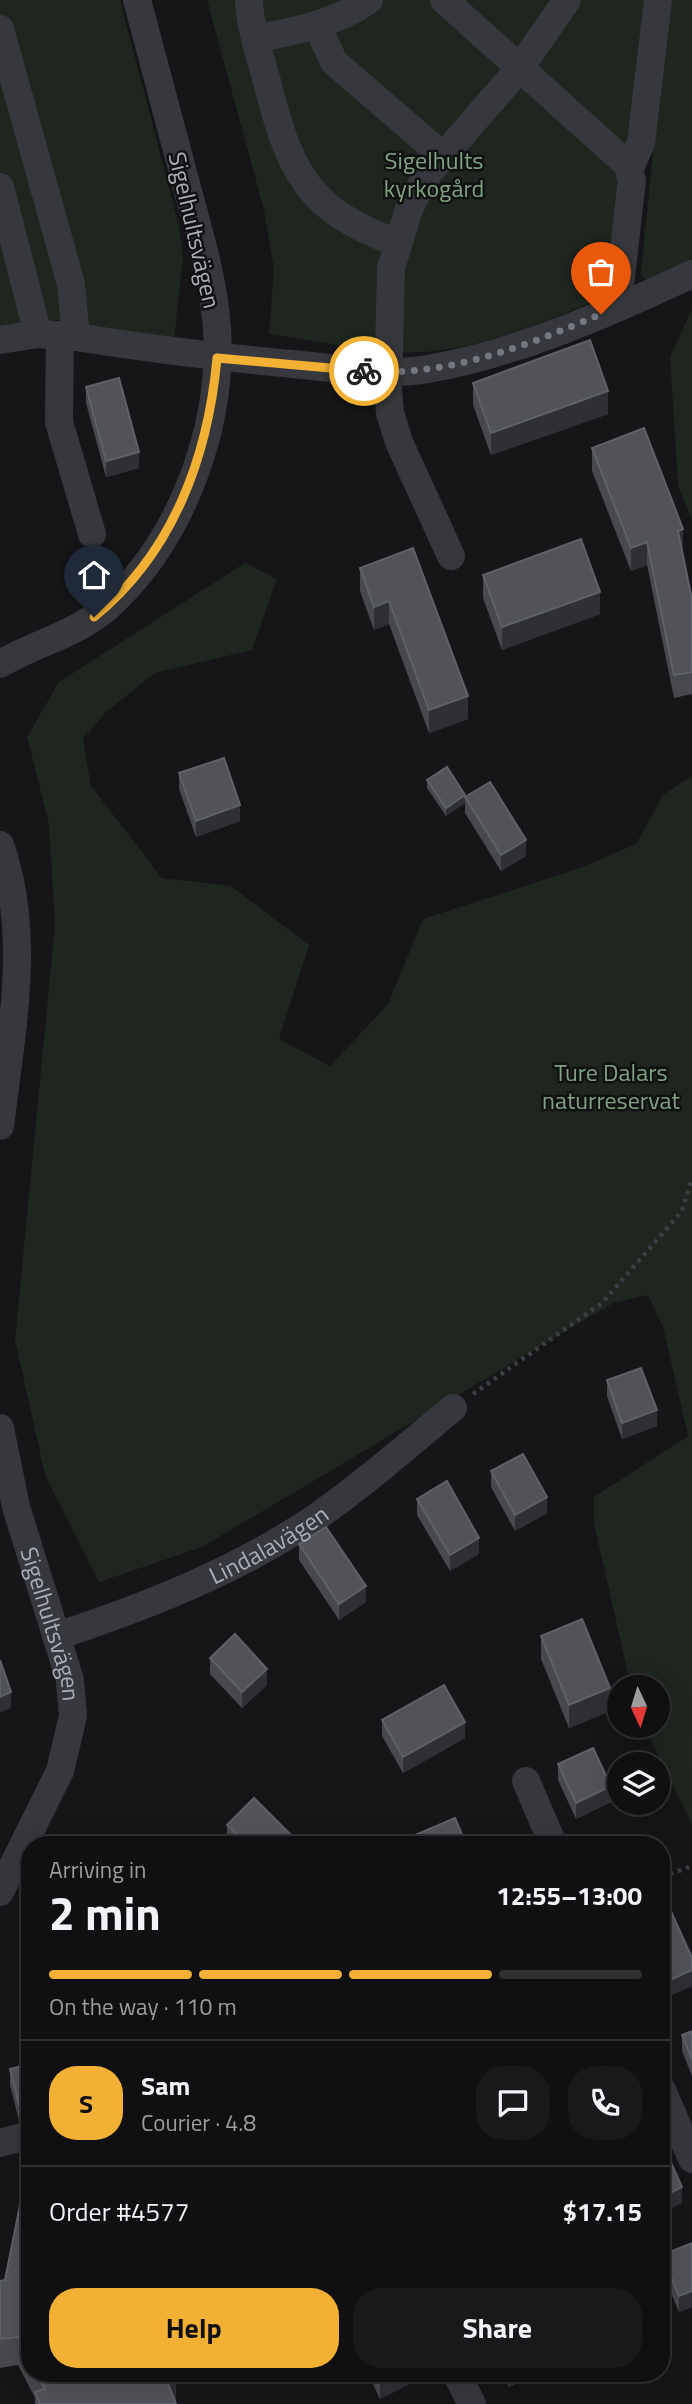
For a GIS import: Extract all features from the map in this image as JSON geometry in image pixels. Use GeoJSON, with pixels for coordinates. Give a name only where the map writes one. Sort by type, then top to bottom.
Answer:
{"type":"FeatureCollection","features":[{"type":"Feature","properties":{"kind":"street","name":"Sigelhultsvägen"},"geometry":{"type":"LineString","coordinates":[[0,664],[58,639],[94,617],[115,600],[140,571],[170,526],[194,475],[206,429],[217,358],[211,276],[136,0]]}},
{"type":"Feature","properties":{"kind":"street"},"geometry":{"type":"LineString","coordinates":[[249,0],[256,38],[288,156],[303,180],[343,218],[398,243]]}},
{"type":"Feature","properties":{"kind":"street"},"geometry":{"type":"LineString","coordinates":[[256,38],[317,25],[348,13],[369,0]]}},
{"type":"Feature","properties":{"kind":"street"},"geometry":{"type":"LineString","coordinates":[[444,0],[627,164],[630,197],[619,294],[622,304]]}},
{"type":"Feature","properties":{"kind":"street"},"geometry":{"type":"LineString","coordinates":[[451,556],[399,442],[390,413],[391,268],[410,209],[426,176],[520,68],[567,0]]}},
{"type":"Feature","properties":{"kind":"street"},"geometry":{"type":"LineString","coordinates":[[629,170],[641,143],[658,0]]}},
{"type":"Feature","properties":{"kind":"street"},"geometry":{"type":"LineString","coordinates":[[317,25],[334,62],[443,156]]}},
{"type":"Feature","properties":{"kind":"street"},"geometry":{"type":"LineString","coordinates":[[0,29],[6,75],[71,284],[58,335],[58,422],[92,534]]}},
{"type":"Feature","properties":{"kind":"street"},"geometry":{"type":"LineString","coordinates":[[0,187],[58,335]]}},
{"type":"Feature","properties":{"kind":"street"},"geometry":{"type":"LineString","coordinates":[[0,339],[58,335],[217,358],[389,372],[427,369],[486,355],[622,304],[692,274]]}},
{"type":"Feature","properties":{"kind":"street"},"geometry":{"type":"LineString","coordinates":[[0,845],[14,894],[15,920],[15,1002],[0,1126]]}},
{"type":"Feature","properties":{"kind":"street","name":"Lindalavägen"},"geometry":{"type":"LineString","coordinates":[[57,1636],[181,1590],[257,1552],[314,1519],[453,1408]]}},
{"type":"Feature","properties":{"kind":"street","name":"Sigelhultsvägen"},"geometry":{"type":"LineString","coordinates":[[0,1428],[16,1507],[57,1636],[73,1697],[70,1738],[60,1771],[28,1836]]}},
{"type":"Feature","properties":{"kind":"street"},"geometry":{"type":"LineString","coordinates":[[526,1781],[550,1836]]}},
{"type":"Feature","properties":{"kind":"street","name":"Sigelhultsvägen"},"geometry":{"type":"LineString","coordinates":[[0,1892],[21,1850]]}},
{"type":"Feature","properties":{"kind":"street"},"geometry":{"type":"LineString","coordinates":[[670,2108],[692,2159]]}},
{"type":"Feature","properties":{"kind":"street"},"geometry":{"type":"LineString","coordinates":[[0,2143],[21,2137]]}},
{"type":"Feature","properties":{"kind":"street"},"geometry":{"type":"LineString","coordinates":[[461,2382],[472,2404]]}},
{"type":"Feature","properties":{"kind":"path"},"geometry":{"type":"LineString","coordinates":[[453,1408],[602,1303],[682,1211],[692,1178]]}},
{"type":"Feature","properties":{"kind":"path"},"geometry":{"type":"LineString","coordinates":[[670,1874],[692,1866]]}},
{"type":"Feature","properties":{"kind":"green space"},"geometry":{"type":"Polygon","coordinates":[[[0,0],[120,0],[179,226],[183,258],[174,340],[58,320],[0,331],[0,0]]]}},
{"type":"Feature","properties":{"kind":"green space","name":"Sigelhults kyrkogård"},"geometry":{"type":"Polygon","coordinates":[[[207,0],[649,0],[614,294],[497,338],[424,352],[366,349],[269,334],[274,269],[264,210],[207,0]]]}},
{"type":"Feature","properties":{"kind":"green space"},"geometry":{"type":"Polygon","coordinates":[[[668,0],[692,0],[692,264],[648,281],[641,275],[668,0]]]}},
{"type":"Feature","properties":{"kind":"green space"},"geometry":{"type":"Polygon","coordinates":[[[692,309],[692,520],[678,485],[670,357],[692,309]]]}},
{"type":"Feature","properties":{"kind":"green space","name":"Ture Dalars naturreservat"},"geometry":{"type":"Polygon","coordinates":[[[245,563],[277,579],[252,650],[155,673],[106,712],[83,739],[91,786],[162,878],[231,886],[309,945],[279,1039],[330,1066],[388,1004],[423,919],[583,867],[636,844],[663,795],[692,776],[692,1824],[670,1779],[670,1752],[657,1752],[650,1738],[670,1738],[670,1675],[628,1675],[594,1523],[594,1497],[688,1436],[663,1327],[648,1295],[613,1303],[202,1547],[99,1582],[45,1475],[15,1340],[55,925],[49,824],[27,737],[59,682],[245,563]]]}},
{"type":"Feature","properties":{"kind":"building"},"geometry":{"type":"Polygon","coordinates":[[[590,340],[608,391],[491,433],[473,383],[590,340]]]}},
{"type":"Feature","properties":{"kind":"building"},"geometry":{"type":"Polygon","coordinates":[[[119,378],[139,452],[106,461],[86,387],[119,378]]]}},
{"type":"Feature","properties":{"kind":"building"},"geometry":{"type":"Polygon","coordinates":[[[644,428],[683,529],[678,531],[692,600],[692,672],[674,675],[647,542],[631,548],[592,448],[644,428]]]}},
{"type":"Feature","properties":{"kind":"building"},"geometry":{"type":"Polygon","coordinates":[[[581,539],[600,592],[502,627],[483,575],[581,539]]]}},
{"type":"Feature","properties":{"kind":"building"},"geometry":{"type":"Polygon","coordinates":[[[413,548],[468,696],[429,710],[389,601],[374,607],[360,568],[413,548]]]}},
{"type":"Feature","properties":{"kind":"building"},"geometry":{"type":"Polygon","coordinates":[[[224,758],[240,805],[196,821],[179,773],[224,758]]]}},
{"type":"Feature","properties":{"kind":"building"},"geometry":{"type":"Polygon","coordinates":[[[447,767],[465,795],[446,808],[427,780],[447,767]]]}},
{"type":"Feature","properties":{"kind":"building"},"geometry":{"type":"Polygon","coordinates":[[[490,782],[526,840],[501,855],[465,797],[490,782]]]}},
{"type":"Feature","properties":{"kind":"building"},"geometry":{"type":"Polygon","coordinates":[[[641,1368],[657,1410],[622,1423],[607,1380],[641,1368]]]}},
{"type":"Feature","properties":{"kind":"building"},"geometry":{"type":"Polygon","coordinates":[[[523,1454],[547,1497],[515,1515],[491,1471],[523,1454]]]}},
{"type":"Feature","properties":{"kind":"building"},"geometry":{"type":"Polygon","coordinates":[[[447,1481],[479,1538],[450,1555],[417,1499],[447,1481]]]}},
{"type":"Feature","properties":{"kind":"building"},"geometry":{"type":"Polygon","coordinates":[[[326,1527],[366,1586],[339,1604],[299,1544],[326,1527]]]}},
{"type":"Feature","properties":{"kind":"building"},"geometry":{"type":"Polygon","coordinates":[[[582,1619],[607,1681],[607,1689],[569,1705],[541,1636],[582,1619]]]}},
{"type":"Feature","properties":{"kind":"building"},"geometry":{"type":"Polygon","coordinates":[[[235,1634],[267,1669],[242,1692],[210,1658],[235,1634]]]}},
{"type":"Feature","properties":{"kind":"building"},"geometry":{"type":"Polygon","coordinates":[[[0,1660],[11,1692],[0,1697],[0,1660]]]}},
{"type":"Feature","properties":{"kind":"building"},"geometry":{"type":"Polygon","coordinates":[[[444,1685],[465,1722],[403,1757],[382,1720],[444,1685]]]}},
{"type":"Feature","properties":{"kind":"building"},"geometry":{"type":"Polygon","coordinates":[[[593,1748],[607,1778],[607,1788],[576,1803],[558,1764],[593,1748]]]}},
{"type":"Feature","properties":{"kind":"building"},"geometry":{"type":"Polygon","coordinates":[[[254,1798],[292,1836],[238,1836],[227,1825],[254,1798]]]}},
{"type":"Feature","properties":{"kind":"building"},"geometry":{"type":"Polygon","coordinates":[[[455,1818],[463,1836],[415,1836],[455,1818]]]}},
{"type":"Feature","properties":{"kind":"building"},"geometry":{"type":"Polygon","coordinates":[[[670,1909],[692,1958],[692,1970],[670,1980],[670,1909]]]}},
{"type":"Feature","properties":{"kind":"building"},"geometry":{"type":"Polygon","coordinates":[[[692,2031],[692,2060],[682,2035],[692,2031]]]}},
{"type":"Feature","properties":{"kind":"building"},"geometry":{"type":"Polygon","coordinates":[[[21,2066],[21,2104],[19,2105],[10,2069],[21,2066]]]}},
{"type":"Feature","properties":{"kind":"building"},"geometry":{"type":"Polygon","coordinates":[[[670,2160],[682,2187],[670,2193],[670,2160]]]}},
{"type":"Feature","properties":{"kind":"building"},"geometry":{"type":"Polygon","coordinates":[[[21,2200],[21,2342],[18,2337],[0,2339],[0,2281],[5,2280],[21,2200]]]}},
{"type":"Feature","properties":{"kind":"building"},"geometry":{"type":"Polygon","coordinates":[[[692,2243],[692,2291],[679,2296],[670,2274],[670,2252],[692,2243]]]}},
{"type":"Feature","properties":{"kind":"building"},"geometry":{"type":"Polygon","coordinates":[[[42,2382],[167,2382],[176,2404],[40,2404],[35,2392],[45,2389],[42,2382]]]}},
{"type":"Feature","properties":{"kind":"way so far"},"geometry":{"type":"LineString","coordinates":[[364,371],[427,369],[486,355],[601,314]]}},
{"type":"Feature","properties":{"kind":"route"},"geometry":{"type":"LineString","coordinates":[[94,617],[115,600],[140,571],[170,526],[194,475],[206,429],[217,358],[364,371]]}}]}
